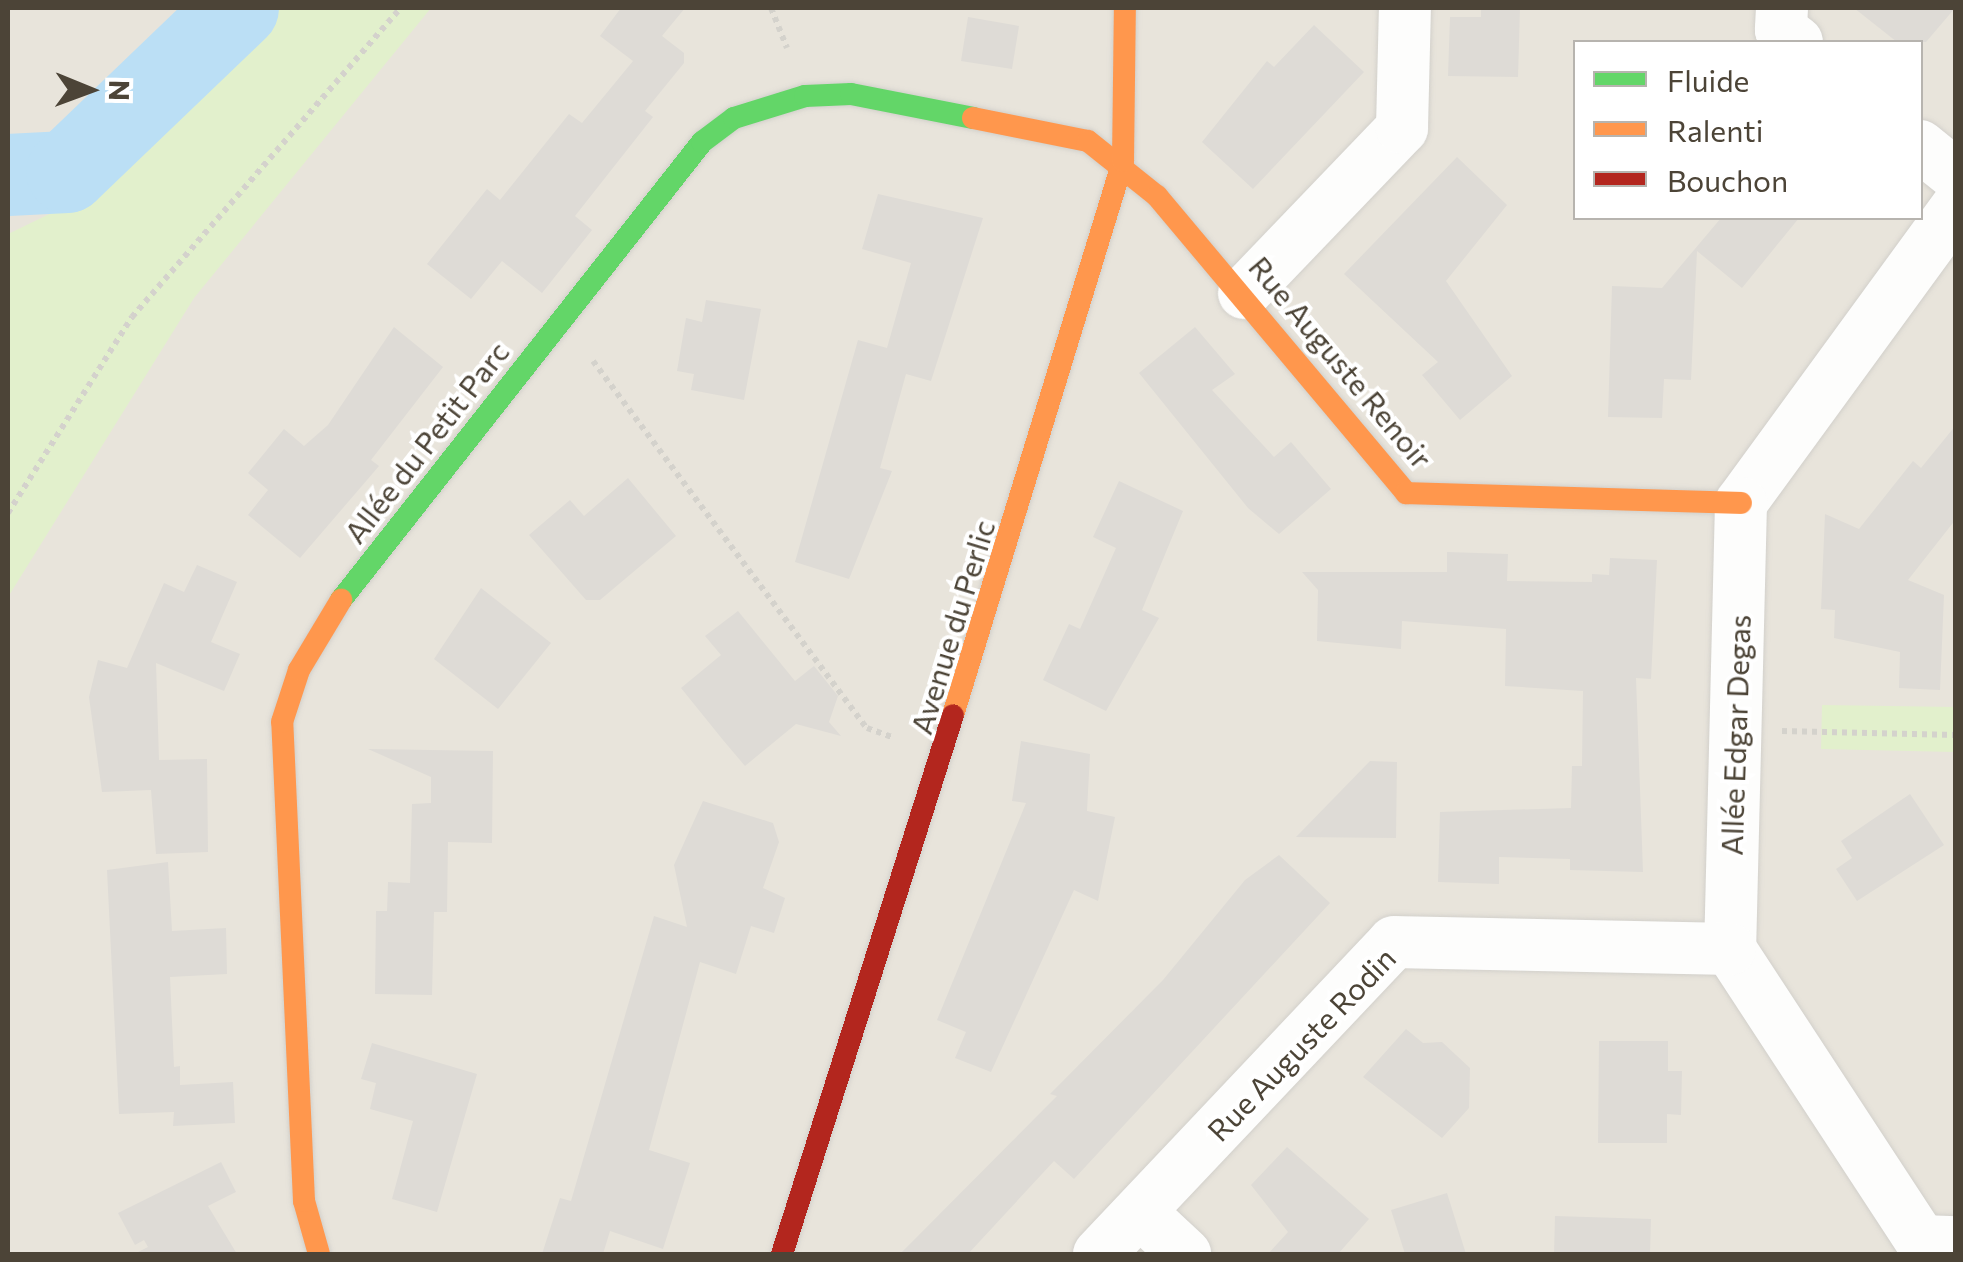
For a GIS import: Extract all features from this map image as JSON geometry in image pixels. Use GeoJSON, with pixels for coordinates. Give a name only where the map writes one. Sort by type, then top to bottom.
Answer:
{"type":"FeatureCollection","features":[{"type":"Feature","properties":{"kind":"street","name":"Avenue du Perlic"},"geometry":{"type":"LineString","coordinates":[[782,1254],[944,755],[1123,161],[1126,8]]}},
{"type":"Feature","properties":{"kind":"street"},"geometry":{"type":"LineString","coordinates":[[1244,293],[1402,128],[1405,8]]}},
{"type":"Feature","properties":{"kind":"street"},"geometry":{"type":"LineString","coordinates":[[1782,8],[1781,30],[1794,40]]}},
{"type":"Feature","properties":{"kind":"street","name":"Allée du Petit Parc"},"geometry":{"type":"LineString","coordinates":[[319,1254],[304,1200],[282,722],[299,670],[344,596],[702,142],[734,118],[805,96],[851,94],[1088,141],[1123,161]]}},
{"type":"Feature","properties":{"kind":"street"},"geometry":{"type":"LineString","coordinates":[[1923,148],[1956,175]]}},
{"type":"Feature","properties":{"kind":"street","name":"Rue Auguste Renoir"},"geometry":{"type":"LineString","coordinates":[[1123,161],[1244,293],[1406,493],[1741,503]]}},
{"type":"Feature","properties":{"kind":"street"},"geometry":{"type":"LineString","coordinates":[[1741,503],[1956,208]]}},
{"type":"Feature","properties":{"kind":"street","name":"Allée Edgar Degas"},"geometry":{"type":"LineString","coordinates":[[1730,948],[1741,503]]}},
{"type":"Feature","properties":{"kind":"street","name":"Rue Auguste Rodin"},"geometry":{"type":"LineString","coordinates":[[1099,1254],[1394,942],[1730,948]]}},
{"type":"Feature","properties":{"kind":"street"},"geometry":{"type":"LineString","coordinates":[[1730,948],[1921,1240],[1956,1242]]}},
{"type":"Feature","properties":{"kind":"street"},"geometry":{"type":"LineString","coordinates":[[1140,1212],[1185,1254]]}},
{"type":"Feature","properties":{"kind":"path"},"geometry":{"type":"LineString","coordinates":[[8,513],[132,317],[400,8]]}},
{"type":"Feature","properties":{"kind":"path"},"geometry":{"type":"LineString","coordinates":[[599,367],[866,728],[944,755]]}},
{"type":"Feature","properties":{"kind":"path"},"geometry":{"type":"LineString","coordinates":[[1736,728],[1956,735]]}},
{"type":"Feature","properties":{"kind":"shaded area"},"geometry":{"type":"Polygon","coordinates":[[[8,8],[1955,8],[1955,1254],[8,1254],[8,8]]]}},
{"type":"Feature","properties":{"kind":"green space"},"geometry":{"type":"Polygon","coordinates":[[[257,8],[431,8],[194,298],[8,597],[8,234],[99,190],[257,8]]]}},
{"type":"Feature","properties":{"kind":"green space"},"geometry":{"type":"Polygon","coordinates":[[[1822,705],[1955,707],[1955,752],[1821,749],[1822,705]]]}},
{"type":"Feature","properties":{"kind":"building"},"geometry":{"type":"Polygon","coordinates":[[[621,8],[685,8],[662,36],[684,53],[684,63],[645,111],[653,117],[575,216],[592,230],[542,293],[502,261],[471,299],[427,264],[487,189],[500,200],[569,114],[582,123],[633,61],[600,36],[621,8]]]}},
{"type":"Feature","properties":{"kind":"building"},"geometry":{"type":"Polygon","coordinates":[[[1481,8],[1520,8],[1518,77],[1448,76],[1450,17],[1481,17],[1481,8]]]}},
{"type":"Feature","properties":{"kind":"building"},"geometry":{"type":"Polygon","coordinates":[[[1854,8],[1955,8],[1926,42],[1894,40],[1854,8]]]}},
{"type":"Feature","properties":{"kind":"building"},"geometry":{"type":"Polygon","coordinates":[[[968,17],[1019,26],[1012,69],[961,61],[968,17]]]}},
{"type":"Feature","properties":{"kind":"building"},"geometry":{"type":"Polygon","coordinates":[[[1314,25],[1364,72],[1253,189],[1202,142],[1267,61],[1274,67],[1314,25]]]}},
{"type":"Feature","properties":{"kind":"building"},"geometry":{"type":"Polygon","coordinates":[[[1457,157],[1507,205],[1446,281],[1512,376],[1460,420],[1422,375],[1438,362],[1344,274],[1457,157]]]}},
{"type":"Feature","properties":{"kind":"building"},"geometry":{"type":"Polygon","coordinates":[[[878,194],[983,218],[931,381],[906,374],[880,468],[892,471],[849,579],[795,562],[858,340],[887,348],[911,263],[862,249],[878,194]]]}},
{"type":"Feature","properties":{"kind":"building"},"geometry":{"type":"Polygon","coordinates":[[[1719,220],[1797,220],[1742,288],[1697,251],[1691,380],[1664,379],[1662,418],[1608,417],[1612,286],[1662,288],[1719,220]]]}},
{"type":"Feature","properties":{"kind":"building"},"geometry":{"type":"Polygon","coordinates":[[[706,300],[761,309],[744,400],[691,390],[694,374],[677,371],[686,318],[702,322],[706,300]]]}},
{"type":"Feature","properties":{"kind":"building"},"geometry":{"type":"Polygon","coordinates":[[[394,327],[443,367],[371,460],[379,466],[300,558],[248,515],[268,490],[248,473],[284,429],[304,446],[328,425],[394,327]]]}},
{"type":"Feature","properties":{"kind":"building"},"geometry":{"type":"Polygon","coordinates":[[[1195,327],[1235,374],[1212,390],[1274,457],[1291,442],[1331,489],[1279,534],[1248,508],[1139,373],[1195,327]]]}},
{"type":"Feature","properties":{"kind":"building"},"geometry":{"type":"Polygon","coordinates":[[[1956,425],[1956,519],[1908,580],[1944,595],[1940,690],[1899,688],[1900,652],[1834,638],[1835,610],[1821,609],[1825,514],[1859,529],[1913,461],[1921,468],[1956,425]]]}},
{"type":"Feature","properties":{"kind":"building"},"geometry":{"type":"Polygon","coordinates":[[[628,478],[676,536],[600,600],[586,600],[529,535],[570,500],[584,516],[628,478]]]}},
{"type":"Feature","properties":{"kind":"building"},"geometry":{"type":"Polygon","coordinates":[[[1119,481],[1183,511],[1142,610],[1159,618],[1106,711],[1043,680],[1069,624],[1080,629],[1116,548],[1093,537],[1119,481]]]}},
{"type":"Feature","properties":{"kind":"building"},"geometry":{"type":"Polygon","coordinates":[[[1447,552],[1508,554],[1507,581],[1592,582],[1592,574],[1609,575],[1610,558],[1657,560],[1651,679],[1636,678],[1643,872],[1570,870],[1570,859],[1499,857],[1499,884],[1438,882],[1440,812],[1571,808],[1572,766],[1582,766],[1583,691],[1505,686],[1506,629],[1402,621],[1401,649],[1317,641],[1318,590],[1302,572],[1447,572],[1447,552]]]}},
{"type":"Feature","properties":{"kind":"building"},"geometry":{"type":"Polygon","coordinates":[[[197,565],[237,582],[211,642],[240,654],[224,691],[156,663],[159,760],[207,759],[208,852],[156,854],[151,790],[102,792],[89,697],[98,660],[127,668],[164,583],[184,592],[197,565]]]}},
{"type":"Feature","properties":{"kind":"building"},"geometry":{"type":"Polygon","coordinates":[[[481,588],[551,643],[498,709],[434,659],[481,588]]]}},
{"type":"Feature","properties":{"kind":"building"},"geometry":{"type":"Polygon","coordinates":[[[738,611],[795,681],[814,666],[838,696],[829,722],[841,736],[796,724],[745,766],[723,740],[681,688],[721,655],[705,636],[738,611]]]}},
{"type":"Feature","properties":{"kind":"building"},"geometry":{"type":"Polygon","coordinates":[[[1021,741],[1090,754],[1087,811],[1115,817],[1098,901],[1074,890],[991,1072],[955,1058],[966,1032],[937,1020],[1026,803],[1012,801],[1021,741]]]}},
{"type":"Feature","properties":{"kind":"building"},"geometry":{"type":"Polygon","coordinates":[[[368,749],[493,751],[492,843],[448,842],[447,912],[434,912],[432,995],[375,994],[376,911],[387,911],[388,882],[410,883],[412,804],[431,803],[431,777],[368,749]]]}},
{"type":"Feature","properties":{"kind":"building"},"geometry":{"type":"Polygon","coordinates":[[[1370,761],[1397,762],[1396,838],[1296,837],[1370,761]]]}},
{"type":"Feature","properties":{"kind":"building"},"geometry":{"type":"Polygon","coordinates":[[[1910,794],[1944,845],[1857,901],[1836,869],[1852,858],[1841,841],[1910,794]]]}},
{"type":"Feature","properties":{"kind":"building"},"geometry":{"type":"Polygon","coordinates":[[[703,801],[773,823],[779,842],[763,888],[785,898],[774,933],[751,926],[736,974],[700,962],[649,1150],[690,1163],[663,1249],[610,1231],[603,1254],[542,1254],[560,1198],[571,1201],[654,916],[687,927],[674,865],[703,801]]]}},
{"type":"Feature","properties":{"kind":"building"},"geometry":{"type":"Polygon","coordinates":[[[1279,855],[1330,903],[1074,1179],[1054,1161],[968,1254],[900,1254],[1057,1096],[1050,1094],[1163,980],[1245,880],[1279,855]]]}},
{"type":"Feature","properties":{"kind":"building"},"geometry":{"type":"Polygon","coordinates":[[[168,862],[172,931],[226,928],[227,974],[170,977],[174,1067],[180,1066],[180,1085],[233,1082],[235,1123],[173,1126],[174,1112],[119,1114],[107,870],[168,862]]]}},
{"type":"Feature","properties":{"kind":"building"},"geometry":{"type":"Polygon","coordinates":[[[1406,1029],[1423,1043],[1442,1042],[1470,1068],[1469,1108],[1442,1138],[1363,1077],[1406,1029]]]}},
{"type":"Feature","properties":{"kind":"building"},"geometry":{"type":"Polygon","coordinates":[[[1599,1041],[1668,1041],[1668,1071],[1682,1071],[1681,1115],[1667,1114],[1667,1143],[1598,1143],[1599,1041]]]}},
{"type":"Feature","properties":{"kind":"building"},"geometry":{"type":"Polygon","coordinates":[[[372,1043],[477,1074],[437,1212],[392,1199],[413,1121],[370,1109],[376,1083],[361,1079],[372,1043]]]}},
{"type":"Feature","properties":{"kind":"building"},"geometry":{"type":"Polygon","coordinates":[[[1287,1147],[1369,1219],[1338,1254],[1268,1254],[1288,1232],[1251,1185],[1287,1147]]]}},
{"type":"Feature","properties":{"kind":"building"},"geometry":{"type":"Polygon","coordinates":[[[221,1162],[236,1192],[208,1206],[237,1254],[134,1254],[148,1247],[144,1240],[135,1245],[118,1213],[221,1162]]]}},
{"type":"Feature","properties":{"kind":"building"},"geometry":{"type":"Polygon","coordinates":[[[1447,1193],[1466,1254],[1405,1254],[1391,1210],[1447,1193]]]}},
{"type":"Feature","properties":{"kind":"building"},"geometry":{"type":"Polygon","coordinates":[[[1555,1216],[1651,1219],[1650,1254],[1554,1254],[1555,1216]]]}},
{"type":"Feature","properties":{"kind":"waterway"},"geometry":{"type":"LineString","coordinates":[[8,175],[67,172],[238,8]]}},
{"type":"Feature","properties":{"kind":"traffic: fast"},"geometry":{"type":"LineString","coordinates":[[341,600],[702,142],[734,118],[805,96],[851,94],[973,118]]}},
{"type":"Feature","properties":{"kind":"traffic: slow"},"geometry":{"type":"LineString","coordinates":[[953,715],[1123,161],[1125,8]]}},
{"type":"Feature","properties":{"kind":"traffic: slow"},"geometry":{"type":"LineString","coordinates":[[973,118],[1088,141],[1157,196],[1406,493],[1741,503]]}},
{"type":"Feature","properties":{"kind":"traffic: slow"},"geometry":{"type":"LineString","coordinates":[[319,1254],[304,1201],[282,722],[299,670],[341,600]]}},
{"type":"Feature","properties":{"kind":"traffic: jam"},"geometry":{"type":"LineString","coordinates":[[782,1254],[953,715]]}}]}
